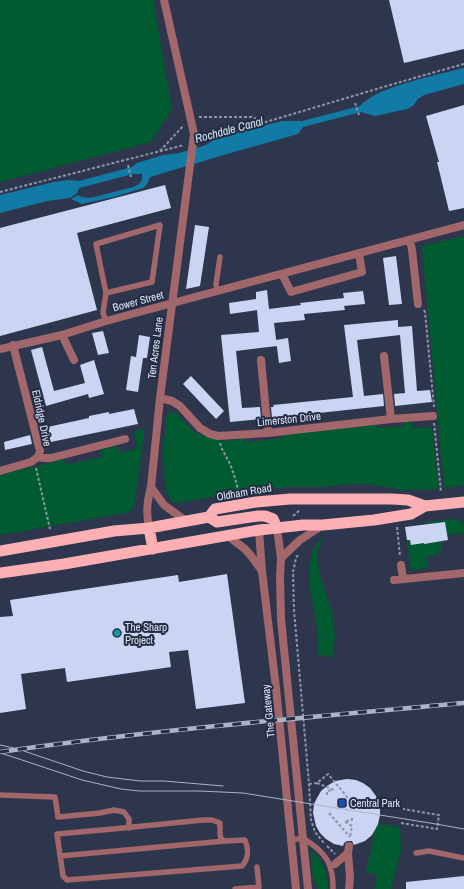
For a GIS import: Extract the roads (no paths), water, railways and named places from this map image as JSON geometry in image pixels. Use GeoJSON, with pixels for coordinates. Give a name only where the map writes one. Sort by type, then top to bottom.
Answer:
{"type":"FeatureCollection","features":[{"type":"Feature","properties":{"kind":"highway","name":"Oldham Road"},"geometry":{"type":"LineString","coordinates":[[0,550],[114,531],[149,528],[209,517],[215,509],[290,498],[392,499],[408,500],[425,506]]}},
{"type":"Feature","properties":{"kind":"highway"},"geometry":{"type":"LineString","coordinates":[[256,502],[259,530]]}},
{"type":"Feature","properties":{"kind":"highway","name":"Oldham Road"},"geometry":{"type":"LineString","coordinates":[[0,573],[64,564],[259,530],[374,520],[411,514],[425,506],[464,502]]}},
{"type":"Feature","properties":{"kind":"highway"},"geometry":{"type":"LineString","coordinates":[[209,517],[217,522],[265,516],[273,519],[277,528]]}},
{"type":"Feature","properties":{"kind":"highway"},"geometry":{"type":"LineString","coordinates":[[149,528],[153,549]]}},
{"type":"Feature","properties":{"kind":"street","name":"Ten Acres Lane"},"geometry":{"type":"LineString","coordinates":[[149,528],[146,515],[148,498],[151,487],[160,398],[189,171],[195,138],[164,0]]}},
{"type":"Feature","properties":{"kind":"street","name":"Bower Street"},"geometry":{"type":"LineString","coordinates":[[0,349],[62,335],[217,290],[464,225]]}},
{"type":"Feature","properties":{"kind":"street"},"geometry":{"type":"LineString","coordinates":[[410,240],[418,304]]}},
{"type":"Feature","properties":{"kind":"street"},"geometry":{"type":"LineString","coordinates":[[282,274],[291,292],[362,272],[359,253]]}},
{"type":"Feature","properties":{"kind":"street"},"geometry":{"type":"LineString","coordinates":[[62,335],[74,360]]}},
{"type":"Feature","properties":{"kind":"street","name":"Eldridge Drive"},"geometry":{"type":"LineString","coordinates":[[0,471],[31,462],[36,458],[40,451],[13,345]]}},
{"type":"Feature","properties":{"kind":"street"},"geometry":{"type":"LineString","coordinates":[[384,356],[391,419]]}},
{"type":"Feature","properties":{"kind":"street"},"geometry":{"type":"LineString","coordinates":[[261,360],[268,433]]}},
{"type":"Feature","properties":{"kind":"street","name":"Limerston Drive"},"geometry":{"type":"LineString","coordinates":[[160,398],[172,401],[180,406],[200,428],[210,434],[218,436],[268,433],[391,419],[433,416]]}},
{"type":"Feature","properties":{"kind":"street"},"geometry":{"type":"LineString","coordinates":[[36,458],[51,458],[125,439]]}},
{"type":"Feature","properties":{"kind":"street"},"geometry":{"type":"LineString","coordinates":[[151,487],[164,504],[186,521]]}},
{"type":"Feature","properties":{"kind":"street"},"geometry":{"type":"LineString","coordinates":[[281,558],[303,537],[323,524]]}},
{"type":"Feature","properties":{"kind":"street","name":"The Gateway"},"geometry":{"type":"LineString","coordinates":[[277,528],[281,558],[281,619],[308,889]]}},
{"type":"Feature","properties":{"kind":"street","name":"The Gateway"},"geometry":{"type":"LineString","coordinates":[[259,530],[262,571],[276,688],[296,889]]}},
{"type":"Feature","properties":{"kind":"street"},"geometry":{"type":"LineString","coordinates":[[228,536],[252,556],[262,571]]}},
{"type":"Feature","properties":{"kind":"street"},"geometry":{"type":"LineString","coordinates":[[401,565],[403,580]]}},
{"type":"Feature","properties":{"kind":"street"},"geometry":{"type":"LineString","coordinates":[[394,580],[464,573]]}},
{"type":"Feature","properties":{"kind":"street"},"geometry":{"type":"LineString","coordinates":[[343,855],[350,877],[349,889]]}},
{"type":"Feature","properties":{"kind":"lane"},"geometry":{"type":"LineString","coordinates":[[106,294],[152,282],[160,225],[96,244],[106,294],[104,313],[106,321]]}},
{"type":"Feature","properties":{"kind":"lane"},"geometry":{"type":"LineString","coordinates":[[217,290],[216,284],[220,257]]}},
{"type":"Feature","properties":{"kind":"lane"},"geometry":{"type":"LineString","coordinates":[[0,795],[55,797],[58,817],[100,813],[114,810],[124,812],[129,820],[129,828]]}},
{"type":"Feature","properties":{"kind":"lane"},"geometry":{"type":"LineString","coordinates":[[60,856],[245,840],[248,847],[248,855],[247,861],[242,866],[67,880],[63,876],[60,856],[57,834],[212,820],[220,823],[221,840],[225,841]]}},
{"type":"Feature","properties":{"kind":"lane"},"geometry":{"type":"LineString","coordinates":[[292,840],[303,838],[311,843],[326,857],[331,870],[333,889]]}},
{"type":"Feature","properties":{"kind":"lane"},"geometry":{"type":"LineString","coordinates":[[416,853],[430,851],[464,858]]}},
{"type":"Feature","properties":{"kind":"lane"},"geometry":{"type":"LineString","coordinates":[[235,889],[259,887],[257,867]]}},
{"type":"Feature","properties":{"kind":"water"},"geometry":{"type":"Polygon","coordinates":[[[464,68],[464,84],[424,95],[418,99],[413,106],[407,109],[375,116],[361,112],[303,127],[298,134],[150,177],[147,184],[143,188],[114,197],[82,204],[71,199],[78,195],[90,198],[133,187],[138,185],[142,179],[142,174],[133,174],[79,188],[77,193],[70,198],[47,201],[0,213],[0,195],[54,182],[68,180],[79,181],[132,167],[137,163],[163,155],[179,153],[206,145],[215,139],[282,121],[302,121],[360,106],[369,99],[394,87],[464,68]]]}},
{"type":"Feature","properties":{"kind":"tram line"},"geometry":{"type":"LineString","coordinates":[[0,745],[18,749],[83,771],[107,777],[140,781],[164,781],[223,786]]}},
{"type":"Feature","properties":{"kind":"tram line"},"geometry":{"type":"LineString","coordinates":[[0,753],[82,780],[121,789],[139,791],[243,793],[464,829]]}},
{"type":"Feature","properties":{"kind":"railway"},"geometry":{"type":"LineString","coordinates":[[0,752],[116,737],[464,703]]}},
{"type":"Feature","properties":{"kind":"place","name":"The Sharp Project"},"geometry":{"type":"Point","coordinates":[117,633]}},
{"type":"Feature","properties":{"kind":"place","name":"Central Park"},"geometry":{"type":"Point","coordinates":[342,803]}},
{"type":"Feature","properties":{"kind":"water label","name":"Rochdale Canal"},"geometry":{"type":"Point","coordinates":[229,130]}}]}
